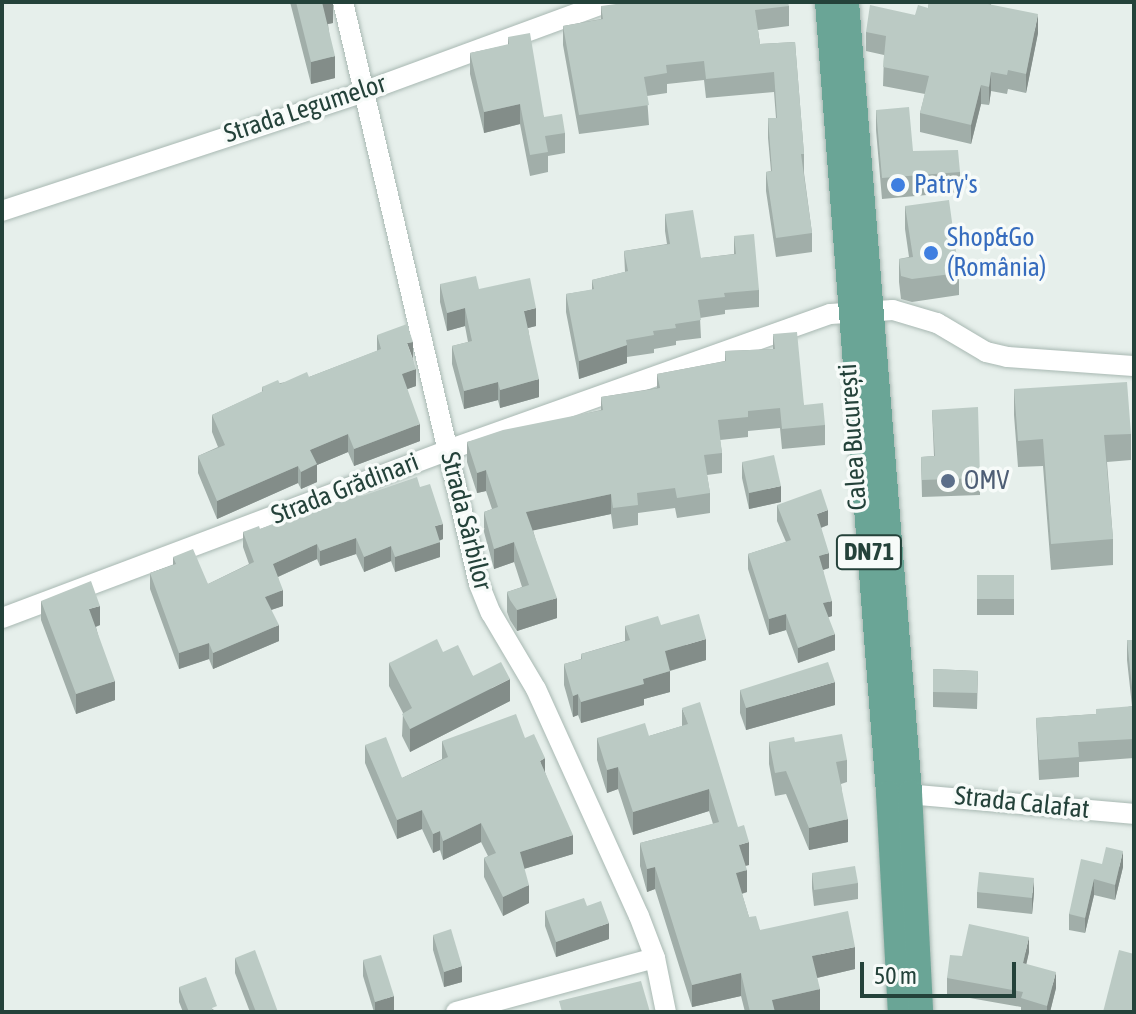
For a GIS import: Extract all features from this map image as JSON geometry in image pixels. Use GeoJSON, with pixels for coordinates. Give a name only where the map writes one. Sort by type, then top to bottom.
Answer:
{"type":"FeatureCollection","features":[{"type":"Feature","properties":{"kind":"main road","name":"Calea București"},"geometry":{"type":"LineString","coordinates":[[827,2],[862,310]]}},
{"type":"Feature","properties":{"kind":"main road","name":"Calea București"},"geometry":{"type":"LineString","coordinates":[[847,2],[862,310],[899,792],[921,1012]]}},
{"type":"Feature","properties":{"kind":"main road","name":"Calea București"},"geometry":{"type":"LineString","coordinates":[[899,792],[900,1012]]}},
{"type":"Feature","properties":{"kind":"street","name":"Strada Sârbilor"},"geometry":{"type":"LineString","coordinates":[[343,2],[479,584],[491,613],[536,689],[655,958],[666,1012]]}},
{"type":"Feature","properties":{"kind":"street","name":"Strada Legumelor"},"geometry":{"type":"LineString","coordinates":[[2,211],[363,92],[607,2]]}},
{"type":"Feature","properties":{"kind":"street","name":"Strada Grădinari"},"geometry":{"type":"LineString","coordinates":[[2,618],[804,320],[862,310],[915,315],[937,323],[986,352],[1007,357],[1134,366]]}},
{"type":"Feature","properties":{"kind":"street","name":"Strada Calafat"},"geometry":{"type":"LineString","coordinates":[[899,792],[1134,814]]}},
{"type":"Feature","properties":{"kind":"street"},"geometry":{"type":"LineString","coordinates":[[456,1012],[655,958]]}},
{"type":"Feature","properties":{"kind":"building"},"geometry":{"type":"Polygon","coordinates":[[[296,2],[322,2],[335,56],[311,62],[296,2]]]}},
{"type":"Feature","properties":{"kind":"building"},"geometry":{"type":"Polygon","coordinates":[[[631,2],[788,2],[789,6],[755,10],[760,44],[795,42],[804,154],[801,154],[812,233],[776,238],[766,172],[772,171],[768,118],[777,118],[774,72],[706,79],[704,61],[666,65],[667,73],[644,77],[649,105],[579,115],[563,26],[603,19],[601,6],[631,2]]]}},
{"type":"Feature","properties":{"kind":"building"},"geometry":{"type":"Polygon","coordinates":[[[929,2],[988,2],[1038,14],[1026,74],[1008,70],[1007,75],[991,72],[989,87],[981,85],[971,125],[920,113],[929,76],[883,67],[886,36],[866,32],[870,5],[915,15],[918,5],[928,8],[929,2]]]}},
{"type":"Feature","properties":{"kind":"building"},"geometry":{"type":"Polygon","coordinates":[[[530,33],[544,117],[562,114],[565,133],[545,136],[548,152],[530,155],[520,104],[484,112],[470,53],[509,44],[508,37],[530,33]]]}},
{"type":"Feature","properties":{"kind":"building"},"geometry":{"type":"Polygon","coordinates":[[[909,107],[913,151],[958,150],[960,172],[882,178],[876,110],[909,107]]]}},
{"type":"Feature","properties":{"kind":"building"},"geometry":{"type":"Polygon","coordinates":[[[949,200],[959,273],[912,279],[901,276],[899,259],[913,257],[905,206],[949,200]]]}},
{"type":"Feature","properties":{"kind":"building"},"geometry":{"type":"Polygon","coordinates":[[[693,210],[701,258],[736,254],[734,236],[754,234],[759,290],[724,293],[725,297],[698,300],[701,320],[675,324],[676,328],[653,331],[654,335],[626,340],[627,345],[579,361],[566,294],[594,289],[592,280],[628,271],[624,251],[670,244],[665,214],[693,210]]]}},
{"type":"Feature","properties":{"kind":"building"},"geometry":{"type":"Polygon","coordinates":[[[476,276],[479,289],[530,278],[536,308],[524,311],[539,379],[500,390],[498,382],[464,391],[452,346],[472,341],[465,308],[447,313],[440,284],[476,276]]]}},
{"type":"Feature","properties":{"kind":"building"},"geometry":{"type":"Polygon","coordinates":[[[407,324],[413,342],[407,343],[416,369],[402,374],[420,424],[354,449],[348,434],[310,450],[317,464],[301,472],[298,466],[217,501],[198,456],[225,445],[212,415],[263,391],[262,387],[278,380],[280,384],[307,372],[309,377],[381,349],[377,335],[407,324]]]}},
{"type":"Feature","properties":{"kind":"building"},"geometry":{"type":"Polygon","coordinates":[[[797,332],[804,405],[823,403],[825,425],[782,429],[780,408],[748,411],[748,417],[718,420],[722,453],[704,455],[710,493],[677,498],[675,488],[637,493],[638,505],[613,508],[611,494],[526,512],[557,598],[517,610],[507,592],[529,585],[514,542],[494,549],[484,512],[498,507],[486,470],[477,473],[467,442],[503,430],[603,410],[601,397],[660,388],[657,374],[726,361],[725,351],[775,349],[773,334],[797,332]]]}},
{"type":"Feature","properties":{"kind":"building"},"geometry":{"type":"Polygon","coordinates":[[[1127,382],[1131,434],[1104,435],[1113,539],[1051,544],[1043,439],[1018,441],[1014,389],[1127,382]]]}},
{"type":"Feature","properties":{"kind":"building"},"geometry":{"type":"Polygon","coordinates":[[[978,407],[980,478],[922,480],[921,457],[935,456],[932,410],[978,407]]]}},
{"type":"Feature","properties":{"kind":"building"},"geometry":{"type":"Polygon","coordinates":[[[774,455],[781,486],[749,493],[742,462],[774,455]]]}},
{"type":"Feature","properties":{"kind":"building"},"geometry":{"type":"Polygon","coordinates":[[[417,477],[420,487],[430,484],[443,524],[435,526],[440,542],[395,557],[391,546],[364,557],[356,538],[320,551],[317,544],[273,564],[283,590],[265,597],[279,625],[213,653],[209,643],[179,653],[150,573],[176,564],[173,557],[193,549],[208,584],[254,562],[243,532],[259,526],[260,529],[328,502],[329,505],[360,493],[362,496],[417,477]]]}},
{"type":"Feature","properties":{"kind":"building"},"geometry":{"type":"Polygon","coordinates":[[[821,489],[828,510],[817,514],[829,553],[819,556],[832,601],[823,603],[835,634],[798,648],[786,614],[769,619],[748,554],[791,540],[777,505],[821,489]]]}},
{"type":"Feature","properties":{"kind":"building"},"geometry":{"type":"Polygon","coordinates":[[[977,575],[1014,575],[1014,599],[977,599],[977,575]]]}},
{"type":"Feature","properties":{"kind":"building"},"geometry":{"type":"Polygon","coordinates":[[[91,581],[100,606],[89,609],[115,681],[76,694],[41,601],[91,581]]]}},
{"type":"Feature","properties":{"kind":"building"},"geometry":{"type":"Polygon","coordinates":[[[699,614],[706,639],[665,651],[670,671],[643,679],[644,684],[581,702],[578,694],[573,696],[564,664],[582,659],[581,654],[630,640],[625,626],[658,616],[661,625],[699,614]]]}},
{"type":"Feature","properties":{"kind":"building"},"geometry":{"type":"Polygon","coordinates":[[[437,639],[443,652],[458,645],[473,676],[501,662],[510,679],[410,729],[402,714],[412,708],[389,663],[437,639]]]}},
{"type":"Feature","properties":{"kind":"building"},"geometry":{"type":"Polygon","coordinates":[[[1127,640],[1134,640],[1134,706],[1127,640]]]}},
{"type":"Feature","properties":{"kind":"building"},"geometry":{"type":"Polygon","coordinates":[[[828,662],[835,682],[746,708],[740,690],[828,662]]]}},
{"type":"Feature","properties":{"kind":"building"},"geometry":{"type":"Polygon","coordinates":[[[933,669],[978,671],[977,693],[933,692],[933,669]]]}},
{"type":"Feature","properties":{"kind":"building"},"geometry":{"type":"Polygon","coordinates":[[[700,702],[738,827],[744,825],[749,842],[739,845],[747,870],[736,873],[749,917],[756,916],[760,930],[848,911],[855,947],[812,956],[820,989],[772,1000],[775,1012],[750,1012],[741,973],[692,985],[655,867],[647,869],[640,843],[719,822],[709,789],[633,812],[618,767],[607,770],[597,738],[645,723],[649,736],[688,724],[682,708],[700,702]]]}},
{"type":"Feature","properties":{"kind":"building"},"geometry":{"type":"Polygon","coordinates":[[[1134,706],[1134,739],[1078,742],[1079,757],[1039,760],[1036,718],[1096,714],[1096,709],[1134,706]]]}},
{"type":"Feature","properties":{"kind":"building"},"geometry":{"type":"Polygon","coordinates":[[[516,714],[525,738],[534,734],[545,758],[540,761],[573,835],[520,852],[529,885],[503,897],[484,858],[496,853],[481,823],[443,841],[440,831],[433,834],[422,810],[397,820],[365,745],[386,737],[402,778],[448,757],[442,741],[516,714]]]}},
{"type":"Feature","properties":{"kind":"building"},"geometry":{"type":"Polygon","coordinates":[[[842,734],[847,760],[836,762],[848,819],[809,828],[786,771],[775,773],[769,742],[794,737],[795,742],[842,734]]]}},
{"type":"Feature","properties":{"kind":"building"},"geometry":{"type":"Polygon","coordinates":[[[1106,847],[1123,851],[1115,885],[1094,879],[1085,918],[1069,914],[1081,859],[1102,864],[1106,847]]]}},
{"type":"Feature","properties":{"kind":"building"},"geometry":{"type":"Polygon","coordinates":[[[855,866],[858,883],[814,890],[812,873],[855,866]]]}},
{"type":"Feature","properties":{"kind":"building"},"geometry":{"type":"Polygon","coordinates":[[[979,872],[1034,878],[1032,898],[977,892],[979,872]]]}},
{"type":"Feature","properties":{"kind":"building"},"geometry":{"type":"Polygon","coordinates":[[[584,898],[587,906],[601,901],[609,923],[556,942],[545,911],[584,898]]]}},
{"type":"Feature","properties":{"kind":"building"},"geometry":{"type":"Polygon","coordinates":[[[969,924],[1029,937],[1023,963],[1056,972],[1047,1006],[1021,998],[1023,992],[947,978],[950,955],[962,956],[969,924]]]}},
{"type":"Feature","properties":{"kind":"building"},"geometry":{"type":"Polygon","coordinates":[[[451,929],[462,966],[444,972],[433,935],[451,929]]]}},
{"type":"Feature","properties":{"kind":"building"},"geometry":{"type":"Polygon","coordinates":[[[255,950],[278,1012],[256,1012],[235,958],[255,950]]]}},
{"type":"Feature","properties":{"kind":"building"},"geometry":{"type":"Polygon","coordinates":[[[1119,950],[1134,954],[1134,1012],[1103,1012],[1119,950]]]}},
{"type":"Feature","properties":{"kind":"building"},"geometry":{"type":"Polygon","coordinates":[[[381,955],[394,996],[375,1002],[363,960],[381,955]]]}},
{"type":"Feature","properties":{"kind":"building"},"geometry":{"type":"Polygon","coordinates":[[[206,977],[217,1006],[212,1008],[213,1012],[189,1012],[179,987],[206,977]]]}},
{"type":"Feature","properties":{"kind":"building"},"geometry":{"type":"Polygon","coordinates":[[[641,981],[650,1012],[562,1012],[559,1001],[641,981]]]}},
{"type":"Feature","properties":{"kind":"place","name":"Patry's"},"geometry":{"type":"Point","coordinates":[898,185]}},
{"type":"Feature","properties":{"kind":"place","name":"Shop&Go (România)"},"geometry":{"type":"Point","coordinates":[931,253]}},
{"type":"Feature","properties":{"kind":"place","name":"OMV"},"geometry":{"type":"Point","coordinates":[948,481]}}]}
